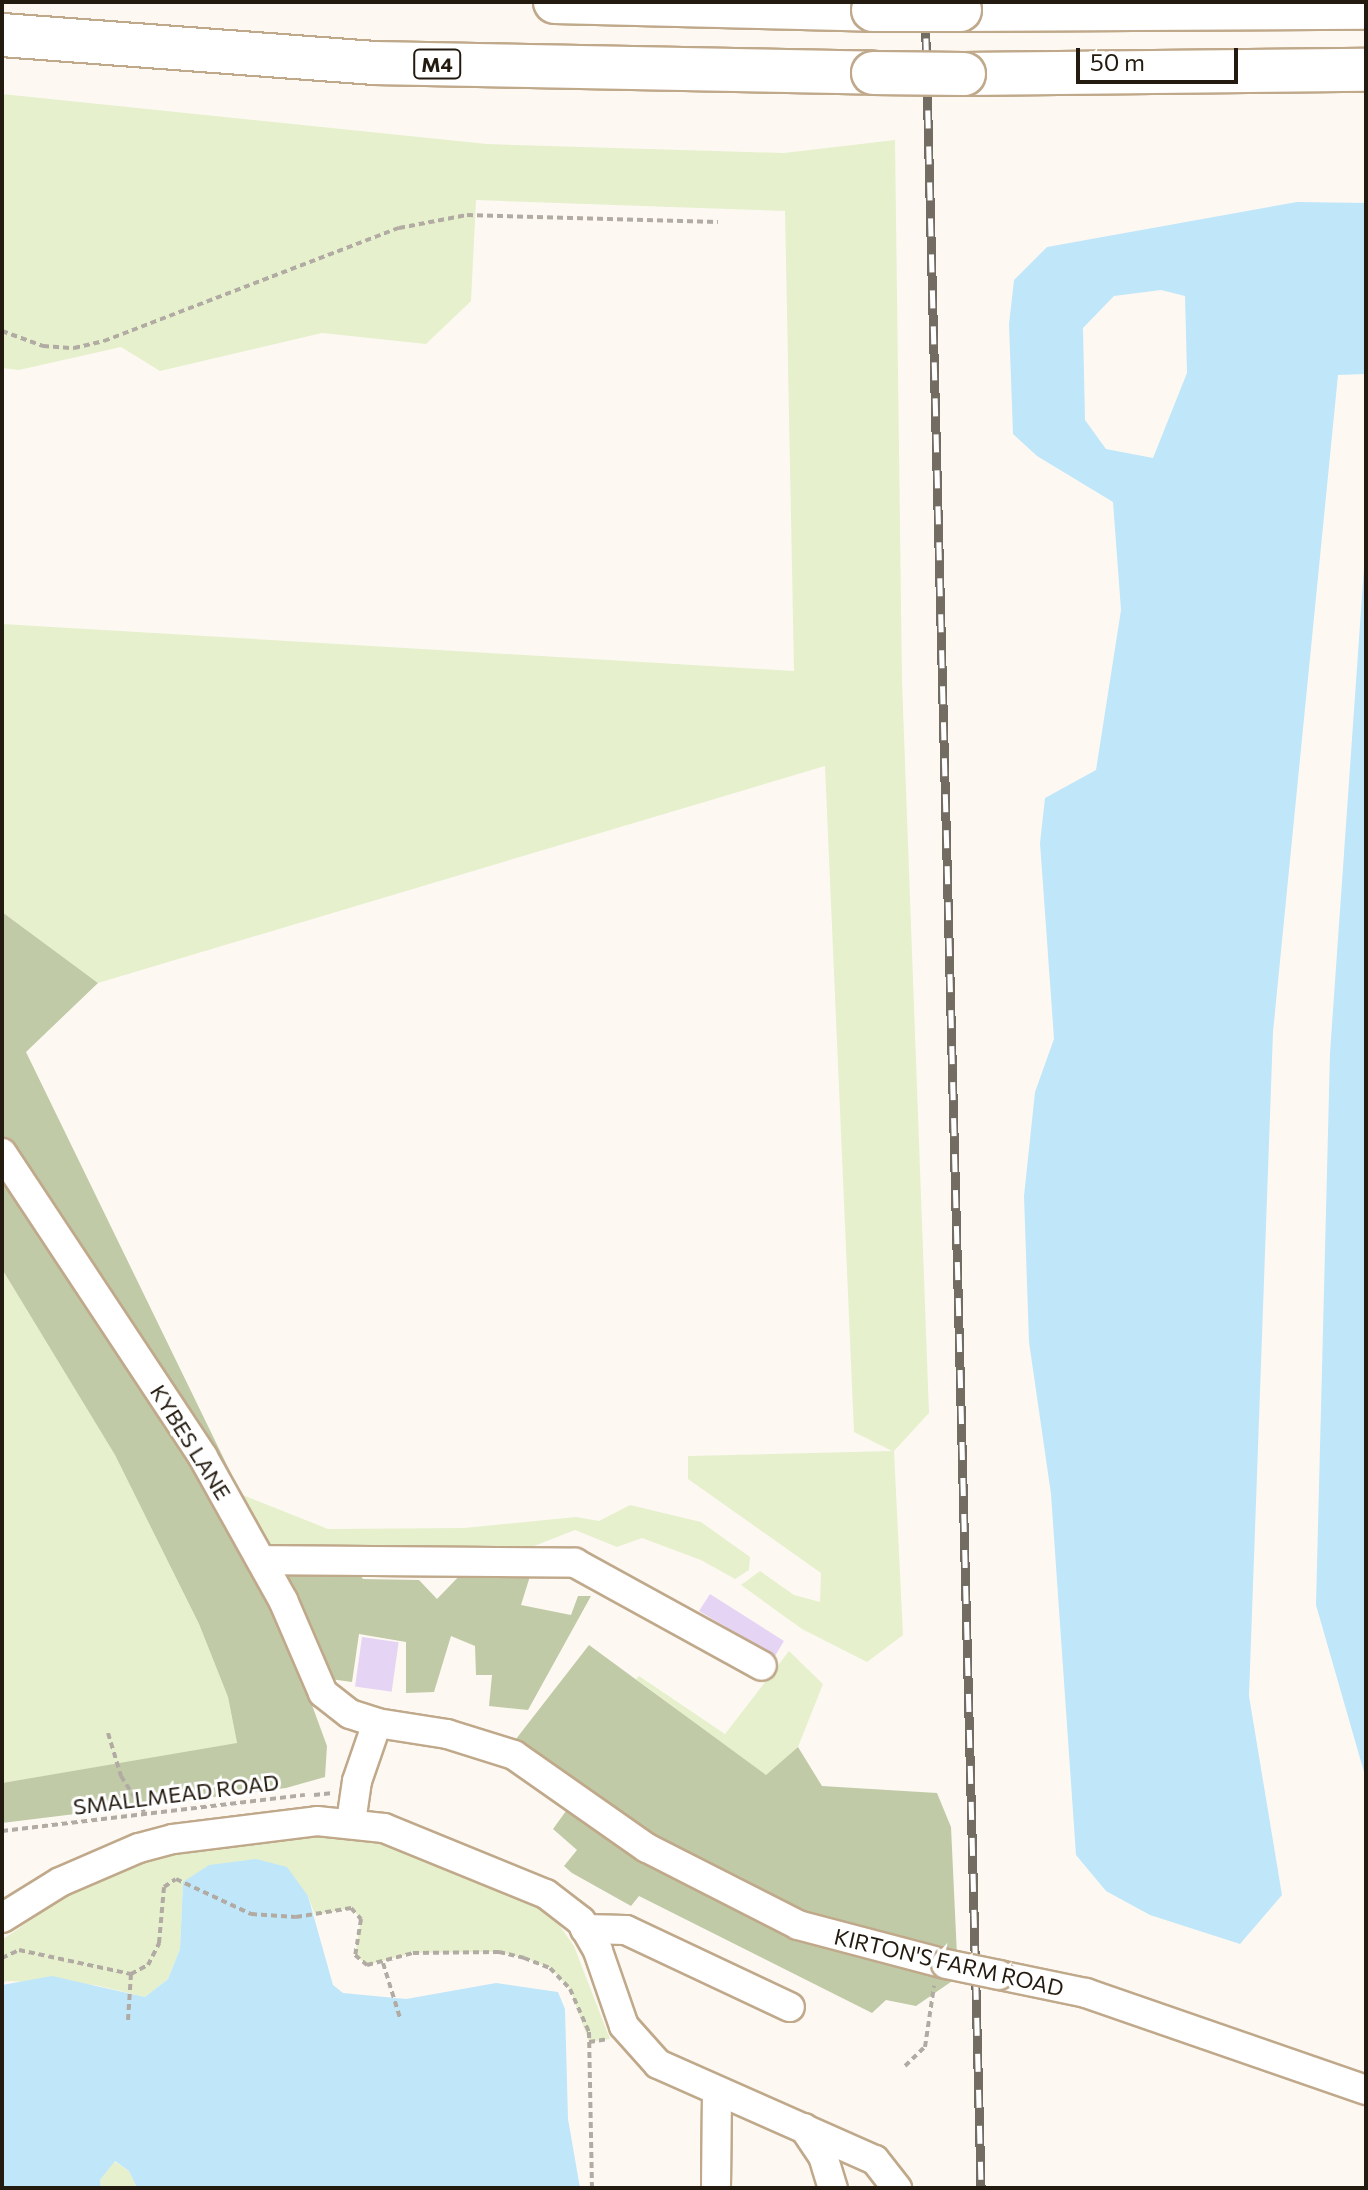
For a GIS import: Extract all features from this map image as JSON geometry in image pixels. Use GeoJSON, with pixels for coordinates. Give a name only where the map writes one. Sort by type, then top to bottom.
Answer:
{"type":"FeatureCollection","features":[{"type":"Feature","properties":{"kind":"highway"},"geometry":{"type":"LineString","coordinates":[[555,2],[873,10],[1366,8]]}},
{"type":"Feature","properties":{"kind":"highway","name":"M4"},"geometry":{"type":"LineString","coordinates":[[2,35],[374,63],[964,74],[1366,70]]}},
{"type":"Feature","properties":{"kind":"street","name":"KYBES LANE"},"geometry":{"type":"LineString","coordinates":[[2,1153],[203,1457],[261,1560],[323,1693],[350,1714],[377,1723]]}},
{"type":"Feature","properties":{"kind":"street"},"geometry":{"type":"LineString","coordinates":[[261,1560],[575,1563],[762,1666]]}},
{"type":"Feature","properties":{"kind":"street"},"geometry":{"type":"LineString","coordinates":[[351,1822],[354,1793],[377,1723]]}},
{"type":"Feature","properties":{"kind":"street","name":"KIRTON'S FARM ROAD"},"geometry":{"type":"LineString","coordinates":[[377,1723],[493,1745],[658,1854],[798,1925],[946,1964],[1086,1993],[1366,2090]]}},
{"type":"Feature","properties":{"kind":"street"},"geometry":{"type":"LineString","coordinates":[[2,1918],[43,1890],[139,1848],[227,1829],[351,1822],[461,1856],[546,1894],[585,1929],[630,2037],[658,2064],[717,2093],[875,2160],[897,2188]]}},
{"type":"Feature","properties":{"kind":"street"},"geometry":{"type":"LineString","coordinates":[[585,1929],[626,1930],[790,2007]]}},
{"type":"Feature","properties":{"kind":"street"},"geometry":{"type":"LineString","coordinates":[[716,2188],[717,2093]]}},
{"type":"Feature","properties":{"kind":"street"},"geometry":{"type":"LineString","coordinates":[[804,2128],[823,2156],[834,2188],[850,2171],[875,2160]]}},
{"type":"Feature","properties":{"kind":"path"},"geometry":{"type":"LineString","coordinates":[[2,331],[43,346],[74,348],[104,341],[399,228],[467,215],[718,222]]}},
{"type":"Feature","properties":{"kind":"path"},"geometry":{"type":"LineString","coordinates":[[108,1733],[121,1776],[144,1812]]}},
{"type":"Feature","properties":{"kind":"path","name":"SMALLMEAD ROAD"},"geometry":{"type":"LineString","coordinates":[[2,1831],[144,1812],[354,1793]]}},
{"type":"Feature","properties":{"kind":"path"},"geometry":{"type":"LineString","coordinates":[[2,1958],[19,1950],[131,1974],[148,1965],[159,1943],[164,1887],[176,1879],[251,1914],[296,1917],[351,1908],[361,1919],[355,1955],[367,1965],[413,1953],[499,1952],[550,1968],[570,1989],[589,2042],[592,2188]]}},
{"type":"Feature","properties":{"kind":"path"},"geometry":{"type":"LineString","coordinates":[[383,1963],[400,2018]]}},
{"type":"Feature","properties":{"kind":"path"},"geometry":{"type":"LineString","coordinates":[[128,2020],[131,1974]]}},
{"type":"Feature","properties":{"kind":"path"},"geometry":{"type":"LineString","coordinates":[[905,2066],[925,2047],[931,2008]]}},
{"type":"Feature","properties":{"kind":"path"},"geometry":{"type":"LineString","coordinates":[[589,2042],[610,2039]]}},
{"type":"Feature","properties":{"kind":"green space"},"geometry":{"type":"Polygon","coordinates":[[[2,94],[487,144],[784,153],[895,140],[902,681],[929,1413],[894,1451],[903,1635],[867,1662],[802,1629],[741,1585],[760,1571],[794,1595],[820,1602],[821,1573],[688,1479],[688,1456],[892,1451],[854,1432],[825,766],[98,983],[2,912],[2,624],[794,671],[785,211],[476,200],[471,301],[426,344],[322,333],[160,371],[121,347],[19,370],[2,368],[2,94]]]}},
{"type":"Feature","properties":{"kind":"green space"},"geometry":{"type":"Polygon","coordinates":[[[2,912],[98,983],[26,1052],[278,1570],[352,1564],[363,1579],[419,1580],[437,1599],[464,1571],[531,1573],[521,1605],[571,1615],[578,1596],[591,1596],[528,1710],[489,1706],[492,1675],[476,1675],[475,1646],[451,1636],[434,1692],[406,1693],[406,1642],[359,1634],[352,1682],[301,1675],[327,1746],[325,1777],[286,1788],[2,1823],[2,1783],[237,1743],[228,1697],[199,1624],[115,1455],[2,1269],[2,1170],[163,1396],[2,1138],[2,912]]]}},
{"type":"Feature","properties":{"kind":"green space"},"geometry":{"type":"Polygon","coordinates":[[[2,1269],[115,1455],[199,1624],[228,1697],[237,1744],[2,1783],[2,1269]]]}},
{"type":"Feature","properties":{"kind":"green space"},"geometry":{"type":"Polygon","coordinates":[[[240,1494],[328,1529],[464,1528],[576,1517],[599,1521],[630,1505],[701,1522],[750,1557],[749,1570],[735,1579],[701,1560],[642,1538],[617,1547],[575,1530],[529,1548],[266,1545],[240,1494]]]}},
{"type":"Feature","properties":{"kind":"green space"},"geometry":{"type":"Polygon","coordinates":[[[589,1645],[766,1775],[798,1747],[822,1786],[937,1793],[951,1827],[958,1977],[916,2006],[886,2000],[872,2013],[639,1896],[631,1906],[564,1866],[577,1850],[553,1829],[579,1793],[516,1739],[589,1645]]]}},
{"type":"Feature","properties":{"kind":"green space"},"geometry":{"type":"Polygon","coordinates":[[[789,1651],[823,1684],[798,1747],[766,1776],[636,1679],[639,1676],[725,1734],[789,1651]]]}},
{"type":"Feature","properties":{"kind":"green space"},"geometry":{"type":"Polygon","coordinates":[[[329,1833],[401,1847],[516,1891],[555,1919],[574,1946],[610,2039],[589,2042],[570,1989],[550,1968],[524,1958],[499,1952],[413,1953],[367,1965],[355,1955],[361,1919],[351,1908],[315,1915],[308,1896],[183,1882],[180,1949],[168,1979],[145,1997],[95,1985],[6,1981],[2,1985],[2,1940],[76,1888],[175,1851],[329,1833]]]}},
{"type":"Feature","properties":{"kind":"green space"},"geometry":{"type":"Polygon","coordinates":[[[114,2161],[129,2171],[137,2188],[101,2188],[100,2180],[114,2161]]]}},
{"type":"Feature","properties":{"kind":"water"},"geometry":{"type":"Polygon","coordinates":[[[1297,202],[1366,203],[1366,374],[1338,375],[1273,1032],[1249,1696],[1282,1895],[1240,1944],[1150,1915],[1106,1891],[1076,1855],[1051,1494],[1029,1342],[1024,1196],[1035,1092],[1054,1039],[1040,843],[1045,798],[1096,770],[1121,610],[1113,502],[1037,456],[1013,434],[1009,324],[1014,280],[1047,247],[1297,202]],[[1161,290],[1114,296],[1083,328],[1085,420],[1106,449],[1153,458],[1187,373],[1185,296],[1161,290]]]}},
{"type":"Feature","properties":{"kind":"water"},"geometry":{"type":"Polygon","coordinates":[[[1366,539],[1366,1779],[1316,1605],[1330,1053],[1366,539]]]}},
{"type":"Feature","properties":{"kind":"water"},"geometry":{"type":"Polygon","coordinates":[[[256,1859],[287,1867],[308,1896],[333,1985],[343,1993],[406,1999],[496,1983],[558,1992],[565,2009],[568,2119],[580,2188],[137,2188],[129,2171],[115,2161],[100,2180],[101,2188],[3,2188],[2,1985],[52,1976],[145,1997],[168,1979],[180,1949],[183,1882],[209,1865],[256,1859]]]}},
{"type":"Feature","properties":{"kind":"building"},"geometry":{"type":"Polygon","coordinates":[[[710,1594],[784,1641],[775,1656],[699,1611],[710,1594]]]}},
{"type":"Feature","properties":{"kind":"building"},"geometry":{"type":"Polygon","coordinates":[[[362,1637],[399,1642],[392,1692],[355,1687],[362,1637]]]}},
{"type":"Feature","properties":{"kind":"railway"},"geometry":{"type":"LineString","coordinates":[[925,2],[981,2188]]}}]}
